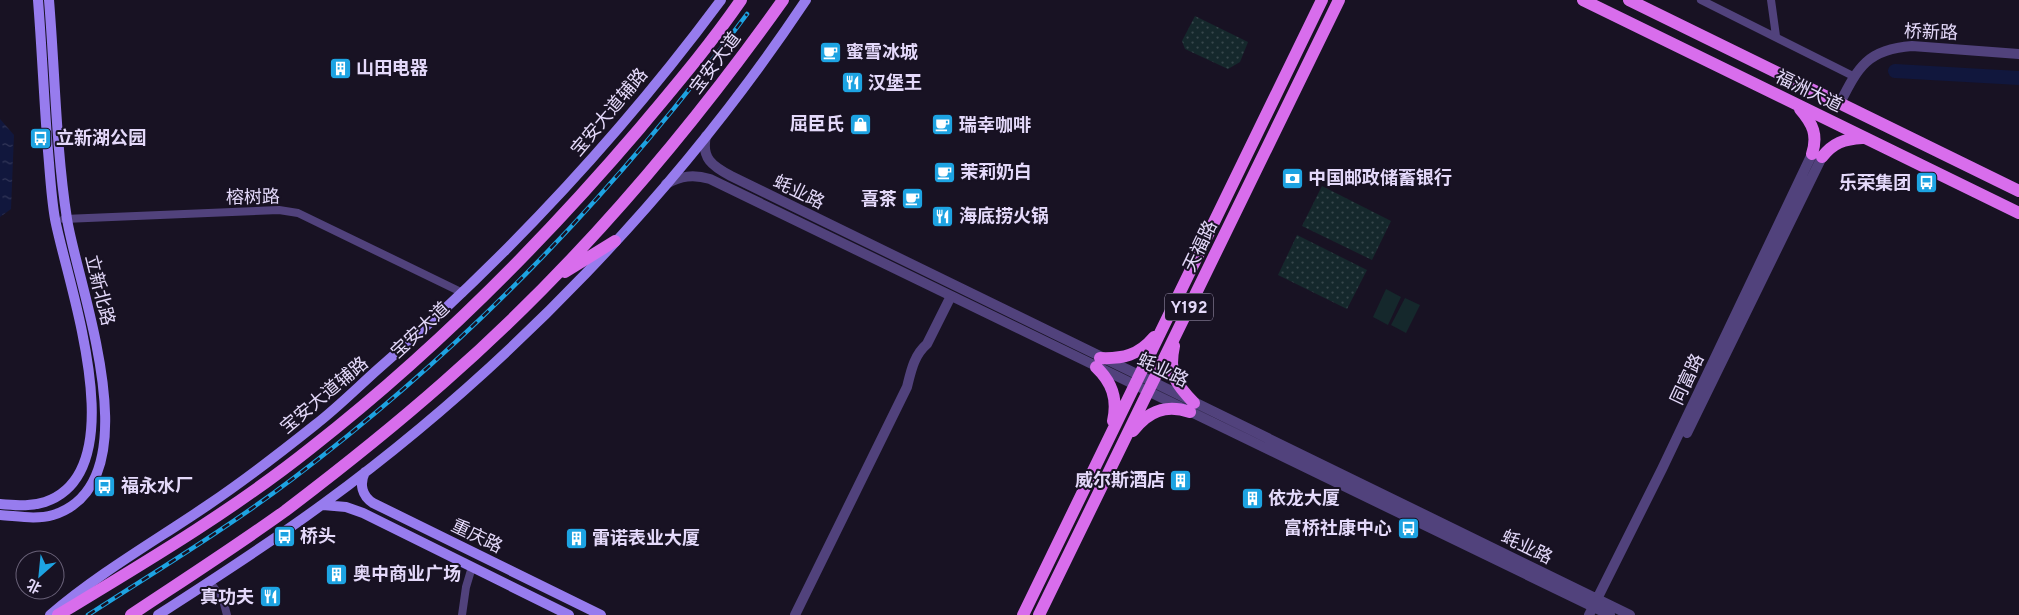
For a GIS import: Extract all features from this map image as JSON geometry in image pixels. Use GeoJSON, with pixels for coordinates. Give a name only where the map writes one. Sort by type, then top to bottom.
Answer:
{"type":"FeatureCollection","features":[{"type":"Feature","properties":{"kind":"main road","name":"立新北路"},"geometry":{"type":"LineString","coordinates":[[0,504],[34,505],[58,496],[77,475],[91,440],[92,414],[85,347],[55,220],[38,0]]}},
{"type":"Feature","properties":{"kind":"main road","name":"立新北路"},"geometry":{"type":"LineString","coordinates":[[0,515],[40,517],[52,515],[67,508],[89,486],[102,456],[106,430],[98,349],[67,219],[49,0]]}},
{"type":"Feature","properties":{"kind":"main road","name":"宝安大道辅路"},"geometry":{"type":"LineString","coordinates":[[50,615],[93,579],[207,506],[265,465],[318,423],[463,293],[506,252],[586,165],[683,50],[721,0]]}},
{"type":"Feature","properties":{"kind":"main road","name":"宝安大道"},"geometry":{"type":"LineString","coordinates":[[58,615],[215,517],[310,449],[412,362],[550,230],[684,76],[741,0]]}},
{"type":"Feature","properties":{"kind":"main road","name":"宝安大道"},"geometry":{"type":"LineString","coordinates":[[131,615],[284,511],[443,383],[552,279],[694,120],[783,0]]}},
{"type":"Feature","properties":{"kind":"main road"},"geometry":{"type":"LineString","coordinates":[[158,615],[210,582],[366,472],[510,348],[615,240],[706,136],[806,0]]}},
{"type":"Feature","properties":{"kind":"main road","name":"天福路"},"geometry":{"type":"LineString","coordinates":[[1023,615],[1322,0]]}},
{"type":"Feature","properties":{"kind":"main road","name":"天福路"},"geometry":{"type":"LineString","coordinates":[[1039,615],[1339,0]]}},
{"type":"Feature","properties":{"kind":"main road","name":"福洲大道"},"geometry":{"type":"LineString","coordinates":[[1583,0],[2019,213]]}},
{"type":"Feature","properties":{"kind":"main road","name":"福洲大道"},"geometry":{"type":"LineString","coordinates":[[1629,0],[2019,191]]}},
{"type":"Feature","properties":{"kind":"main road"},"geometry":{"type":"LineString","coordinates":[[1795,104],[1812,123],[1817,156],[1838,142],[1847,139],[1866,138]]}},
{"type":"Feature","properties":{"kind":"main road"},"geometry":{"type":"LineString","coordinates":[[552,279],[615,240]]}},
{"type":"Feature","properties":{"kind":"main road"},"geometry":{"type":"LineString","coordinates":[[1106,444],[1114,419],[1115,398],[1098,362],[1128,357],[1143,349],[1166,321]]}},
{"type":"Feature","properties":{"kind":"main road"},"geometry":{"type":"LineString","coordinates":[[1178,330],[1172,361],[1172,374],[1192,407]]}},
{"type":"Feature","properties":{"kind":"main road"},"geometry":{"type":"LineString","coordinates":[[1120,450],[1138,424],[1154,412],[1171,407],[1192,407]]}},
{"type":"Feature","properties":{"kind":"main road","name":"重庆路"},"geometry":{"type":"LineString","coordinates":[[366,472],[362,488],[369,500],[601,615]]}},
{"type":"Feature","properties":{"kind":"main road","name":"重庆路"},"geometry":{"type":"LineString","coordinates":[[323,504],[355,510],[569,615]]}},
{"type":"Feature","properties":{"kind":"main road"},"geometry":{"type":"LineString","coordinates":[[418,540],[424,528]]}},
{"type":"Feature","properties":{"kind":"street"},"geometry":{"type":"LineString","coordinates":[[1701,0],[1854,76]]}},
{"type":"Feature","properties":{"kind":"street"},"geometry":{"type":"LineString","coordinates":[[1772,0],[1776,36]]}},
{"type":"Feature","properties":{"kind":"street","name":"桥新路"},"geometry":{"type":"LineString","coordinates":[[1840,103],[1854,76],[1866,60],[1878,52],[1895,47],[1912,46],[2019,54]]}},
{"type":"Feature","properties":{"kind":"street","name":"蚝业路"},"geometry":{"type":"LineString","coordinates":[[706,136],[704,150],[707,159],[720,170],[1098,362],[1610,615]]}},
{"type":"Feature","properties":{"kind":"street","name":"同富路"},"geometry":{"type":"LineString","coordinates":[[1595,608],[1817,156]]}},
{"type":"Feature","properties":{"kind":"street","name":"蚝业路"},"geometry":{"type":"LineString","coordinates":[[665,184],[681,176],[710,179],[951,296],[1098,362]]}},
{"type":"Feature","properties":{"kind":"street","name":"榕树路"},"geometry":{"type":"LineString","coordinates":[[55,220],[279,210],[298,213],[463,293]]}},
{"type":"Feature","properties":{"kind":"street"},"geometry":{"type":"LineString","coordinates":[[795,615],[906,387],[912,366],[921,349],[927,344],[951,296]]}},
{"type":"Feature","properties":{"kind":"street"},"geometry":{"type":"LineString","coordinates":[[462,615],[466,587],[472,567]]}},
{"type":"Feature","properties":{"kind":"street"},"geometry":{"type":"LineString","coordinates":[[210,582],[223,600],[227,615]]}},
{"type":"Feature","properties":{"kind":"street","name":"蚝业路"},"geometry":{"type":"LineString","coordinates":[[1595,608],[1630,615]]}},
{"type":"Feature","properties":{"kind":"green space"},"geometry":{"type":"Polygon","coordinates":[[[1195,16],[1248,42],[1240,62],[1228,69],[1185,49],[1182,41],[1195,16]]]}},
{"type":"Feature","properties":{"kind":"green space"},"geometry":{"type":"Polygon","coordinates":[[[1322,186],[1391,221],[1372,260],[1302,226],[1322,186]]]}},
{"type":"Feature","properties":{"kind":"green space"},"geometry":{"type":"Polygon","coordinates":[[[1297,235],[1367,270],[1347,309],[1278,275],[1297,235]]]}},
{"type":"Feature","properties":{"kind":"green space"},"geometry":{"type":"Polygon","coordinates":[[[1386,289],[1401,297],[1388,325],[1373,317],[1386,289]]]}},
{"type":"Feature","properties":{"kind":"green space"},"geometry":{"type":"Polygon","coordinates":[[[1405,298],[1420,305],[1406,333],[1391,325],[1405,298]]]}},
{"type":"Feature","properties":{"kind":"water"},"geometry":{"type":"Polygon","coordinates":[[[0,119],[14,135],[11,209],[0,217],[0,119]]]}},
{"type":"Feature","properties":{"kind":"waterway"},"geometry":{"type":"LineString","coordinates":[[1895,71],[2019,78]]}},
{"type":"Feature","properties":{"kind":"railway"},"geometry":{"type":"LineString","coordinates":[[88,615],[241,516],[291,480],[418,377],[536,264],[592,204],[698,79],[747,14]]}},
{"type":"Feature","properties":{"kind":"place","name":"蜜雪冰城"},"geometry":{"type":"Point","coordinates":[830,52]}},
{"type":"Feature","properties":{"kind":"place","name":"山田电器"},"geometry":{"type":"Point","coordinates":[340,68]}},
{"type":"Feature","properties":{"kind":"place","name":"汉堡王"},"geometry":{"type":"Point","coordinates":[852,83]}},
{"type":"Feature","properties":{"kind":"place","name":"屈臣氏"},"geometry":{"type":"Point","coordinates":[860,124]}},
{"type":"Feature","properties":{"kind":"place","name":"瑞幸咖啡"},"geometry":{"type":"Point","coordinates":[943,125]}},
{"type":"Feature","properties":{"kind":"place","name":"立新湖公园"},"geometry":{"type":"Point","coordinates":[40,138]}},
{"type":"Feature","properties":{"kind":"place","name":"茉莉奶白"},"geometry":{"type":"Point","coordinates":[944,172]}},
{"type":"Feature","properties":{"kind":"place","name":"中国邮政储蓄银行"},"geometry":{"type":"Point","coordinates":[1292,178]}},
{"type":"Feature","properties":{"kind":"place","name":"乐荣集团"},"geometry":{"type":"Point","coordinates":[1927,183]}},
{"type":"Feature","properties":{"kind":"place","name":"喜茶"},"geometry":{"type":"Point","coordinates":[913,199]}},
{"type":"Feature","properties":{"kind":"place","name":"海底捞火锅"},"geometry":{"type":"Point","coordinates":[943,216]}},
{"type":"Feature","properties":{"kind":"place","name":"威尔斯酒店"},"geometry":{"type":"Point","coordinates":[1181,480]}},
{"type":"Feature","properties":{"kind":"place","name":"福永水厂"},"geometry":{"type":"Point","coordinates":[105,486]}},
{"type":"Feature","properties":{"kind":"place","name":"依龙大厦"},"geometry":{"type":"Point","coordinates":[1252,498]}},
{"type":"Feature","properties":{"kind":"place","name":"富桥社康中心"},"geometry":{"type":"Point","coordinates":[1408,528]}},
{"type":"Feature","properties":{"kind":"place","name":"桥头"},"geometry":{"type":"Point","coordinates":[284,536]}},
{"type":"Feature","properties":{"kind":"place","name":"雷诺表业大厦"},"geometry":{"type":"Point","coordinates":[576,538]}},
{"type":"Feature","properties":{"kind":"place","name":"奥中商业广场"},"geometry":{"type":"Point","coordinates":[337,574]}},
{"type":"Feature","properties":{"kind":"place","name":"真功夫"},"geometry":{"type":"Point","coordinates":[270,597]}}]}
